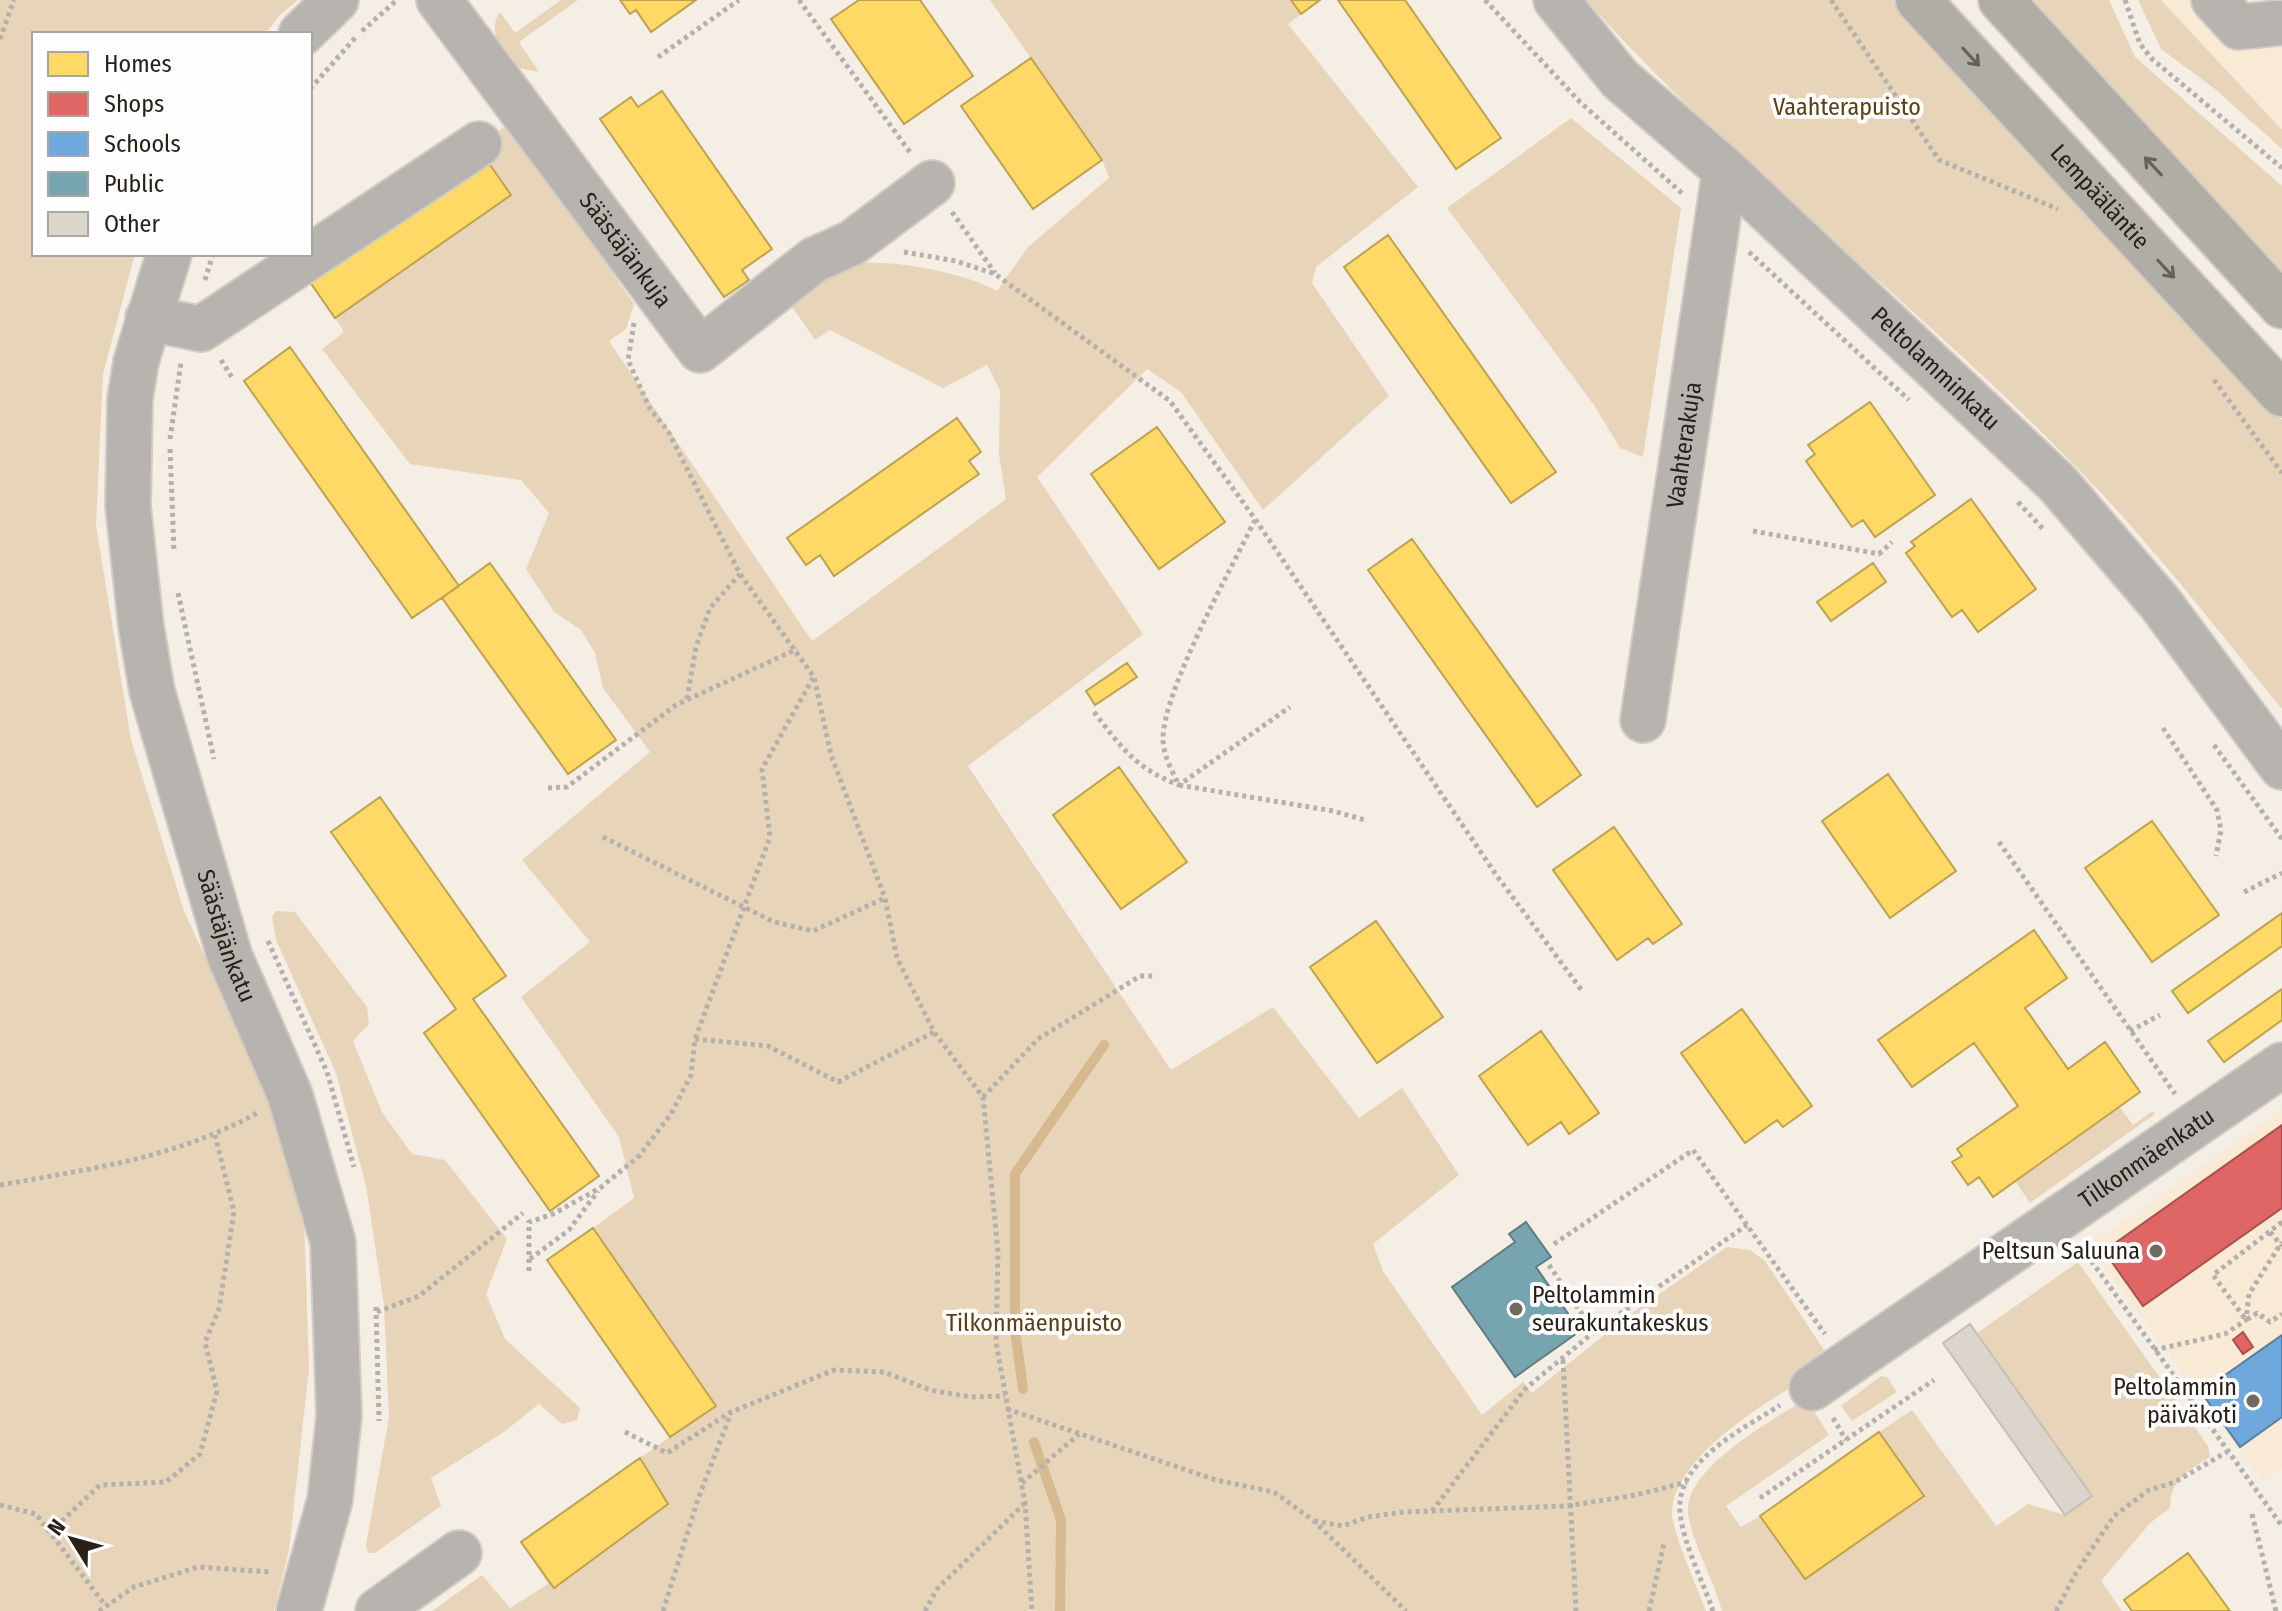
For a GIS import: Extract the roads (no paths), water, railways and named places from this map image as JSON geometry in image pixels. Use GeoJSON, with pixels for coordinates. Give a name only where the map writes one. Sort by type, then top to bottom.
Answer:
{"type":"FeatureCollection","features":[{"type":"Feature","properties":{"kind":"main road","name":"Lempääläntie"},"geometry":{"type":"LineString","coordinates":[[1918,0],[2282,394]]}},
{"type":"Feature","properties":{"kind":"main road"},"geometry":{"type":"LineString","coordinates":[[2001,0],[2282,306]]}},
{"type":"Feature","properties":{"kind":"street"},"geometry":{"type":"LineString","coordinates":[[303,32],[336,0]]}},
{"type":"Feature","properties":{"kind":"street","name":"Säästäjänkuja"},"geometry":{"type":"LineString","coordinates":[[439,0],[700,350],[814,260],[852,243],[932,183]]}},
{"type":"Feature","properties":{"kind":"street","name":"Peltolamminkatu"},"geometry":{"type":"LineString","coordinates":[[1556,0],[1620,79],[1725,170],[2057,483],[2160,603],[2282,767]]}},
{"type":"Feature","properties":{"kind":"street"},"geometry":{"type":"LineString","coordinates":[[2214,0],[2239,27],[2278,23]]}},
{"type":"Feature","properties":{"kind":"street"},"geometry":{"type":"LineString","coordinates":[[312,250],[479,144]]}},
{"type":"Feature","properties":{"kind":"street","name":"Vaahterakuja"},"geometry":{"type":"LineString","coordinates":[[1643,720],[1715,220],[1725,170]]}},
{"type":"Feature","properties":{"kind":"street","name":"Säästäjänkatu"},"geometry":{"type":"LineString","coordinates":[[169,256],[187,330],[134,375],[127,449],[134,565],[152,691],[230,957],[290,1095],[333,1242],[339,1416],[330,1500],[304,1592]]}},
{"type":"Feature","properties":{"kind":"street"},"geometry":{"type":"LineString","coordinates":[[187,330],[303,256]]}},
{"type":"Feature","properties":{"kind":"street","name":"Tilkonmäenkatu"},"geometry":{"type":"LineString","coordinates":[[1819,1398],[2061,1217],[2282,1065]]}},
{"type":"Feature","properties":{"kind":"street"},"geometry":{"type":"LineString","coordinates":[[378,1611],[459,1553]]}},
{"type":"Feature","properties":{"kind":"waterway"},"geometry":{"type":"LineString","coordinates":[[1023,1389],[1015,1330],[1015,1174],[1104,1045]]}},
{"type":"Feature","properties":{"kind":"waterway"},"geometry":{"type":"LineString","coordinates":[[1034,1442],[1061,1520],[1060,1611]]}},
{"type":"Feature","properties":{"kind":"place","name":"Peltsun Saluuna"},"geometry":{"type":"Point","coordinates":[2156,1251]}},
{"type":"Feature","properties":{"kind":"place","name":"Peltolammin seurakuntakeskus"},"geometry":{"type":"Point","coordinates":[1516,1309]}},
{"type":"Feature","properties":{"kind":"place","name":"Peltolammin päiväkoti"},"geometry":{"type":"Point","coordinates":[2253,1401]}},
{"type":"Feature","properties":{"kind":"park label","name":"Vaahterapuisto"},"geometry":{"type":"Point","coordinates":[1847,107]}},
{"type":"Feature","properties":{"kind":"park label","name":"Tilkonmäenpuisto"},"geometry":{"type":"Point","coordinates":[1034,1323]}}]}
